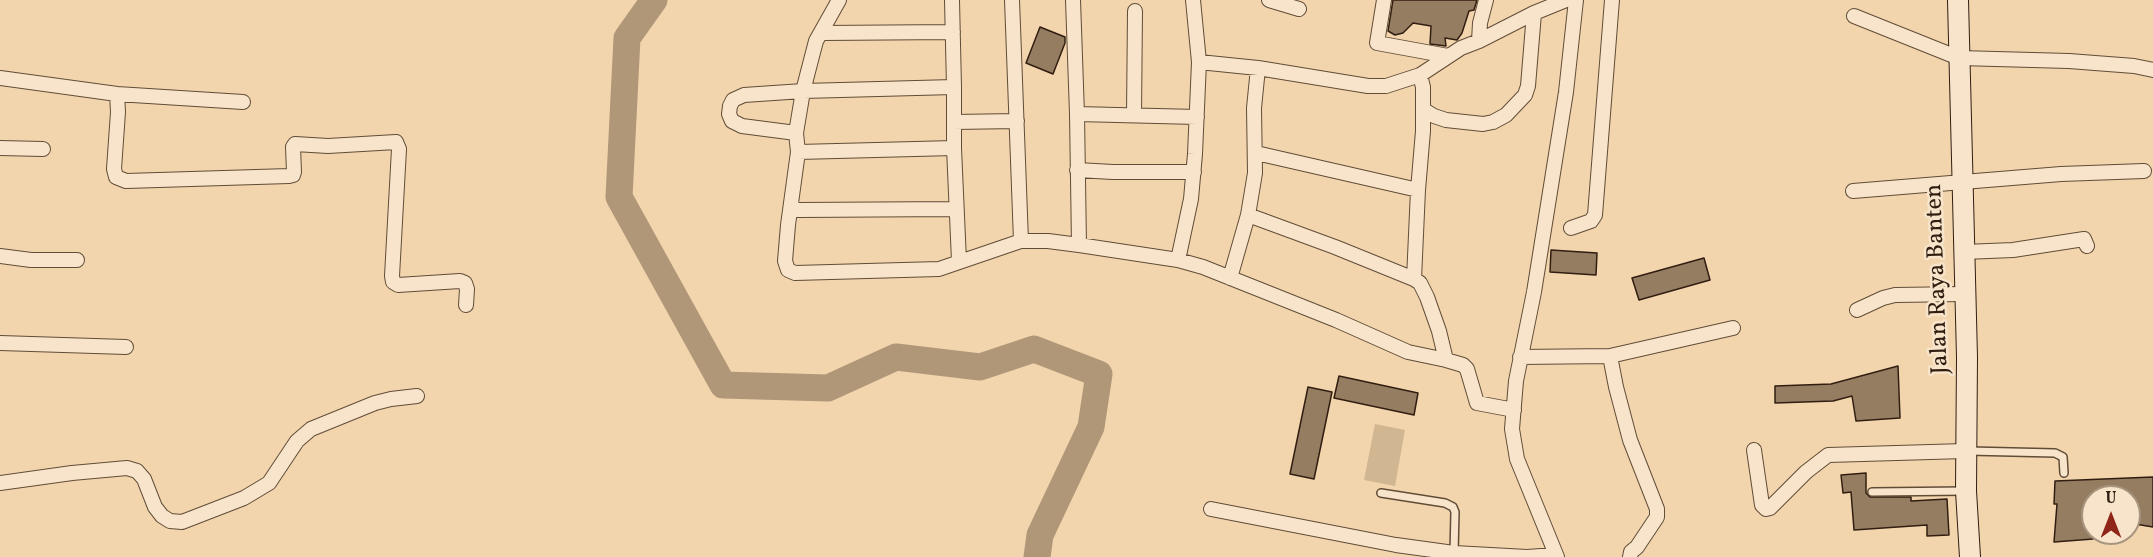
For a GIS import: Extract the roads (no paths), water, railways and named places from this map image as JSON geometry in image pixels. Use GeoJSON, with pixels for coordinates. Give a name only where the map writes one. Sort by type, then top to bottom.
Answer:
{"type":"FeatureCollection","features":[{"type":"Feature","properties":{"kind":"main road","name":"Jalan Raya Banten"},"geometry":{"type":"LineString","coordinates":[[1958,0],[1967,357],[1965,451],[1970,557]]}},
{"type":"Feature","properties":{"kind":"street"},"geometry":{"type":"LineString","coordinates":[[839,0],[816,41],[803,91],[796,133],[798,152],[785,261],[788,270],[795,273],[939,269],[1021,241],[1048,241],[1179,260],[1336,320],[1408,352],[1463,365],[1467,369],[1477,403],[1514,410]]}},
{"type":"Feature","properties":{"kind":"street"},"geometry":{"type":"LineString","coordinates":[[952,0],[954,148],[959,261]]}},
{"type":"Feature","properties":{"kind":"street"},"geometry":{"type":"LineString","coordinates":[[1012,0],[1021,241]]}},
{"type":"Feature","properties":{"kind":"street"},"geometry":{"type":"LineString","coordinates":[[1073,0],[1079,245]]}},
{"type":"Feature","properties":{"kind":"street"},"geometry":{"type":"LineString","coordinates":[[1179,260],[1191,199],[1197,117],[1199,62],[1193,0]]}},
{"type":"Feature","properties":{"kind":"street"},"geometry":{"type":"LineString","coordinates":[[1269,0],[1299,9]]}},
{"type":"Feature","properties":{"kind":"street"},"geometry":{"type":"LineString","coordinates":[[1384,0],[1377,43],[1448,56]]}},
{"type":"Feature","properties":{"kind":"street"},"geometry":{"type":"LineString","coordinates":[[1479,41],[1480,23],[1486,0]]}},
{"type":"Feature","properties":{"kind":"street"},"geometry":{"type":"LineString","coordinates":[[1199,62],[1258,68],[1368,86],[1386,86],[1420,75],[1448,56],[1534,13],[1566,0]]}},
{"type":"Feature","properties":{"kind":"street"},"geometry":{"type":"LineString","coordinates":[[1211,508],[1396,545],[1454,553],[1527,557],[1556,556],[1517,459],[1512,429],[1520,357],[1534,292],[1566,92],[1576,0]]}},
{"type":"Feature","properties":{"kind":"street"},"geometry":{"type":"LineString","coordinates":[[1571,228],[1591,221],[1595,215],[1612,0]]}},
{"type":"Feature","properties":{"kind":"street"},"geometry":{"type":"LineString","coordinates":[[1134,115],[1135,11]]}},
{"type":"Feature","properties":{"kind":"street"},"geometry":{"type":"LineString","coordinates":[[1424,110],[1446,120],[1483,124],[1493,122],[1506,114],[1525,95],[1528,86],[1534,13]]}},
{"type":"Feature","properties":{"kind":"street"},"geometry":{"type":"LineString","coordinates":[[1854,16],[1959,58],[2069,61],[2133,66],[2153,70]]}},
{"type":"Feature","properties":{"kind":"street"},"geometry":{"type":"LineString","coordinates":[[822,33],[953,32]]}},
{"type":"Feature","properties":{"kind":"street"},"geometry":{"type":"LineString","coordinates":[[1230,278],[1248,215],[1255,174],[1254,108],[1258,68]]}},
{"type":"Feature","properties":{"kind":"street"},"geometry":{"type":"LineString","coordinates":[[1414,279],[1424,110],[1420,75]]}},
{"type":"Feature","properties":{"kind":"street"},"geometry":{"type":"LineString","coordinates":[[0,78],[117,94],[243,102]]}},
{"type":"Feature","properties":{"kind":"street"},"geometry":{"type":"LineString","coordinates":[[796,133],[742,126],[732,121],[729,114],[730,106],[733,100],[744,95],[954,87]]}},
{"type":"Feature","properties":{"kind":"street"},"geometry":{"type":"LineString","coordinates":[[117,94],[114,169],[116,177],[126,180],[289,176],[294,172],[293,147],[295,144],[328,146],[396,142],[399,149],[393,282],[398,285],[460,281],[465,283],[467,289],[466,305]]}},
{"type":"Feature","properties":{"kind":"street"},"geometry":{"type":"LineString","coordinates":[[1077,114],[1197,117]]}},
{"type":"Feature","properties":{"kind":"street"},"geometry":{"type":"LineString","coordinates":[[954,122],[1017,121]]}},
{"type":"Feature","properties":{"kind":"street"},"geometry":{"type":"LineString","coordinates":[[0,148],[43,149]]}},
{"type":"Feature","properties":{"kind":"street"},"geometry":{"type":"LineString","coordinates":[[798,152],[954,148]]}},
{"type":"Feature","properties":{"kind":"street"},"geometry":{"type":"LineString","coordinates":[[1256,153],[1418,190]]}},
{"type":"Feature","properties":{"kind":"street"},"geometry":{"type":"LineString","coordinates":[[1077,171],[1194,172]]}},
{"type":"Feature","properties":{"kind":"street"},"geometry":{"type":"LineString","coordinates":[[1853,191],[2061,174],[2144,171]]}},
{"type":"Feature","properties":{"kind":"street"},"geometry":{"type":"LineString","coordinates":[[791,207],[798,210],[956,209]]}},
{"type":"Feature","properties":{"kind":"street"},"geometry":{"type":"LineString","coordinates":[[1248,215],[1335,247],[1420,283],[1439,331],[1446,360]]}},
{"type":"Feature","properties":{"kind":"street"},"geometry":{"type":"LineString","coordinates":[[1964,252],[2013,250],[2084,239],[2086,246]]}},
{"type":"Feature","properties":{"kind":"street"},"geometry":{"type":"LineString","coordinates":[[0,256],[31,260],[77,260]]}},
{"type":"Feature","properties":{"kind":"street"},"geometry":{"type":"LineString","coordinates":[[1857,310],[1895,295],[1964,294]]}},
{"type":"Feature","properties":{"kind":"street"},"geometry":{"type":"LineString","coordinates":[[1520,357],[1610,356],[1733,328]]}},
{"type":"Feature","properties":{"kind":"street"},"geometry":{"type":"LineString","coordinates":[[0,343],[126,347]]}},
{"type":"Feature","properties":{"kind":"street"},"geometry":{"type":"LineString","coordinates":[[1610,356],[1630,440],[1657,509],[1657,517],[1637,547],[1631,552],[1630,557]]}},
{"type":"Feature","properties":{"kind":"street"},"geometry":{"type":"LineString","coordinates":[[0,483],[126,468],[137,471],[144,479],[155,507],[162,516],[170,521],[182,522],[244,498],[269,483],[297,441],[311,429],[375,403],[417,396]]}},
{"type":"Feature","properties":{"kind":"street"},"geometry":{"type":"LineString","coordinates":[[1754,450],[1762,505],[1766,508],[1770,508],[1806,472],[1828,455],[1965,451]]}},
{"type":"Feature","properties":{"kind":"lane"},"geometry":{"type":"LineString","coordinates":[[1965,451],[2055,453],[2063,457],[2064,473]]}},
{"type":"Feature","properties":{"kind":"lane"},"geometry":{"type":"LineString","coordinates":[[1872,492],[1966,491]]}},
{"type":"Feature","properties":{"kind":"lane"},"geometry":{"type":"LineString","coordinates":[[1382,493],[1445,503],[1453,507],[1455,512],[1454,553]]}},
{"type":"Feature","properties":{"kind":"waterway"},"geometry":{"type":"LineString","coordinates":[[654,0],[627,38],[619,197],[723,385],[828,388],[896,357],[980,367],[1034,349],[1099,374],[1091,427],[1040,535],[1037,557]]}}]}
